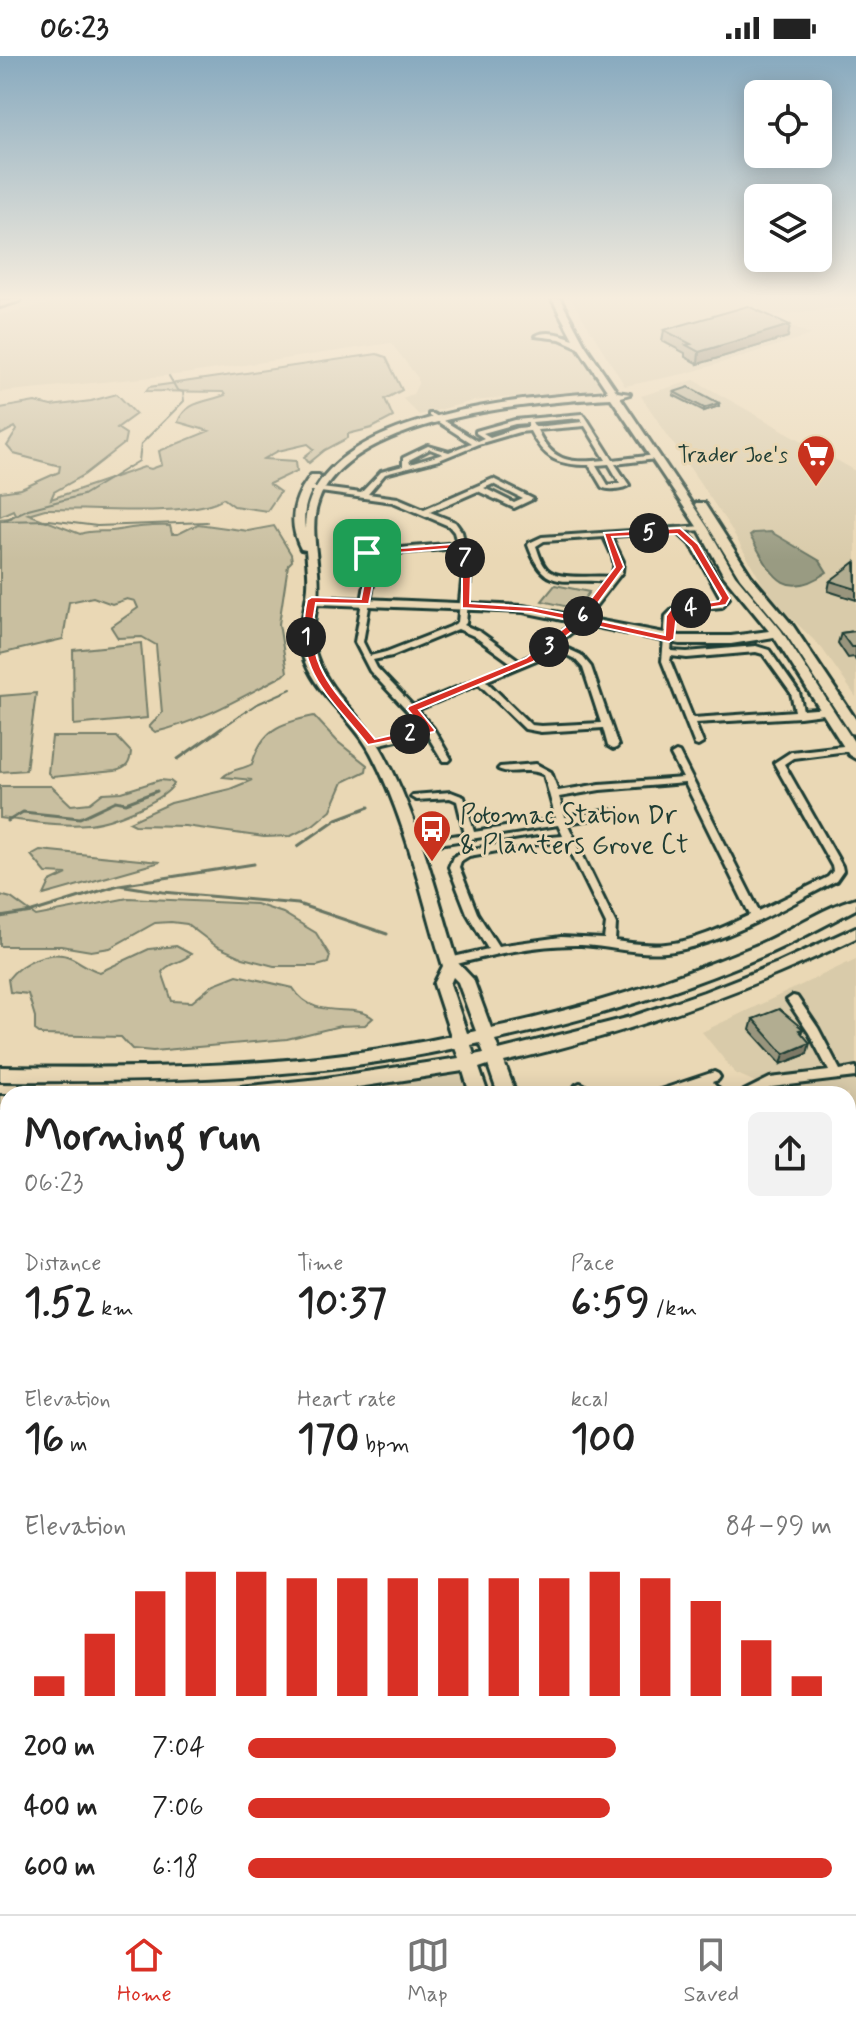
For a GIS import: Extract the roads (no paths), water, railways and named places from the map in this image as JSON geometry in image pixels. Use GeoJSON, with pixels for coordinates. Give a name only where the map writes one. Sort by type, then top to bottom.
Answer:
{"type":"FeatureCollection","features":[{"type":"Feature","properties":{"kind":"main road"},"geometry":{"type":"LineString","coordinates":[[613,386],[713,524],[746,578],[789,629],[856,730]]}},
{"type":"Feature","properties":{"kind":"main road"},"geometry":{"type":"LineString","coordinates":[[614,386],[730,576],[777,633],[854,751]]}},
{"type":"Feature","properties":{"kind":"main road"},"geometry":{"type":"LineString","coordinates":[[504,1086],[465,979],[450,964],[414,845],[372,743],[315,671],[306,628],[312,600],[313,563],[297,525],[297,511],[312,489],[341,464],[393,435],[435,417],[529,401],[618,392]]}},
{"type":"Feature","properties":{"kind":"main road"},"geometry":{"type":"LineString","coordinates":[[312,600],[531,610],[669,639],[720,640],[777,633]]}},
{"type":"Feature","properties":{"kind":"main road"},"geometry":{"type":"LineString","coordinates":[[0,1074],[137,1075],[255,1068],[460,1041],[593,1008],[711,970],[801,932],[856,903]]}},
{"type":"Feature","properties":{"kind":"main road"},"geometry":{"type":"LineString","coordinates":[[312,1086],[492,1058],[602,1031],[756,979],[856,932]]}},
{"type":"Feature","properties":{"kind":"main road"},"geometry":{"type":"LineString","coordinates":[[450,964],[442,984],[476,1086]]}},
{"type":"Feature","properties":{"kind":"street"},"geometry":{"type":"LineString","coordinates":[[489,439],[478,432],[528,420],[582,416],[625,485],[606,487],[591,462]]}},
{"type":"Feature","properties":{"kind":"street"},"geometry":{"type":"LineString","coordinates":[[435,417],[476,443]]}},
{"type":"Feature","properties":{"kind":"street"},"geometry":{"type":"LineString","coordinates":[[528,420],[548,454],[566,461],[656,457]]}},
{"type":"Feature","properties":{"kind":"street"},"geometry":{"type":"LineString","coordinates":[[363,495],[383,473],[476,443],[532,428],[587,424]]}},
{"type":"Feature","properties":{"kind":"street"},"geometry":{"type":"LineString","coordinates":[[407,466],[405,459],[430,447],[448,454]]}},
{"type":"Feature","properties":{"kind":"street"},"geometry":{"type":"LineString","coordinates":[[426,511],[493,481],[529,499],[514,506],[478,488]]}},
{"type":"Feature","properties":{"kind":"street"},"geometry":{"type":"LineString","coordinates":[[312,489],[395,500],[426,511],[452,524],[461,545],[467,571],[463,619],[458,626],[389,654],[367,659]]}},
{"type":"Feature","properties":{"kind":"street"},"geometry":{"type":"LineString","coordinates":[[612,580],[586,576],[550,577],[543,573],[532,548],[534,543],[542,539],[703,528]]}},
{"type":"Feature","properties":{"kind":"street"},"geometry":{"type":"LineString","coordinates":[[680,531],[695,545],[725,598],[723,603],[715,606],[674,611],[670,616],[668,668],[698,743]]}},
{"type":"Feature","properties":{"kind":"street"},"geometry":{"type":"LineString","coordinates":[[412,709],[519,664],[552,645],[581,620],[618,572],[619,561],[607,535]]}},
{"type":"Feature","properties":{"kind":"street"},"geometry":{"type":"LineString","coordinates":[[446,759],[430,730],[380,679],[358,638],[371,573],[369,552],[461,545]]}},
{"type":"Feature","properties":{"kind":"street"},"geometry":{"type":"LineString","coordinates":[[458,626],[477,634],[519,664]]}},
{"type":"Feature","properties":{"kind":"street"},"geometry":{"type":"LineString","coordinates":[[552,645],[578,657],[587,667],[613,746]]}},
{"type":"Feature","properties":{"kind":"street"},"geometry":{"type":"LineString","coordinates":[[668,653],[687,655],[756,649],[766,652],[795,693],[800,714]]}},
{"type":"Feature","properties":{"kind":"street"},"geometry":{"type":"LineString","coordinates":[[481,681],[528,727],[606,725]]}},
{"type":"Feature","properties":{"kind":"street"},"geometry":{"type":"LineString","coordinates":[[689,721],[828,711]]}},
{"type":"Feature","properties":{"kind":"street"},"geometry":{"type":"LineString","coordinates":[[372,743],[430,730]]}},
{"type":"Feature","properties":{"kind":"street"},"geometry":{"type":"LineString","coordinates":[[450,964],[560,941],[609,943],[642,949],[670,948],[756,916],[832,879],[838,871],[780,767],[781,759],[791,755],[854,751]]}},
{"type":"Feature","properties":{"kind":"street"},"geometry":{"type":"LineString","coordinates":[[676,755],[756,916]]}},
{"type":"Feature","properties":{"kind":"street"},"geometry":{"type":"LineString","coordinates":[[503,769],[542,768],[548,774],[561,821],[611,924],[609,943]]}},
{"type":"Feature","properties":{"kind":"street"},"geometry":{"type":"LineString","coordinates":[[554,795],[600,787],[688,780]]}},
{"type":"Feature","properties":{"kind":"street"},"geometry":{"type":"LineString","coordinates":[[416,797],[451,795],[461,799],[470,836]]}},
{"type":"Feature","properties":{"kind":"street"},"geometry":{"type":"LineString","coordinates":[[414,845],[610,813]]}},
{"type":"Feature","properties":{"kind":"street"},"geometry":{"type":"LineString","coordinates":[[496,952],[472,913],[454,867],[457,859],[466,853],[569,839]]}},
{"type":"Feature","properties":{"kind":"street"},"geometry":{"type":"LineString","coordinates":[[793,1000],[814,1031],[836,1074]]}},
{"type":"Feature","properties":{"kind":"street"},"geometry":{"type":"LineString","coordinates":[[764,1086],[856,1072]]}},
{"type":"Feature","properties":{"kind":"street"},"geometry":{"type":"LineString","coordinates":[[687,1086],[709,1079],[713,1086]]}},
{"type":"Feature","properties":{"kind":"waterway"},"geometry":{"type":"LineString","coordinates":[[3,521],[28,509],[83,495],[139,461],[141,444],[184,401],[183,392],[175,386]]}},
{"type":"Feature","properties":{"kind":"waterway"},"geometry":{"type":"LineString","coordinates":[[3,521],[49,520],[97,526],[207,522]]}},
{"type":"Feature","properties":{"kind":"waterway"},"geometry":{"type":"LineString","coordinates":[[219,730],[255,705],[291,689]]}},
{"type":"Feature","properties":{"kind":"waterway"},"geometry":{"type":"LineString","coordinates":[[178,759],[222,728]]}},
{"type":"Feature","properties":{"kind":"waterway"},"geometry":{"type":"LineString","coordinates":[[8,821],[23,812],[80,818],[116,801],[126,803],[157,791]]}},
{"type":"Feature","properties":{"kind":"waterway"},"geometry":{"type":"LineString","coordinates":[[298,846],[337,819],[369,807]]}},
{"type":"Feature","properties":{"kind":"waterway"},"geometry":{"type":"LineString","coordinates":[[119,885],[254,864]]}},
{"type":"Feature","properties":{"kind":"waterway"},"geometry":{"type":"LineString","coordinates":[[0,917],[32,912],[119,885]]}},
{"type":"Feature","properties":{"kind":"waterway"},"geometry":{"type":"LineString","coordinates":[[119,885],[298,904],[387,934]]}},
{"type":"Feature","properties":{"kind":"place","name":"Trader Joe's"},"geometry":{"type":"Point","coordinates":[816,488]}},
{"type":"Feature","properties":{"kind":"place","name":"Potomac Station Dr & Planters Grove Ct"},"geometry":{"type":"Point","coordinates":[432,863]}}]}
